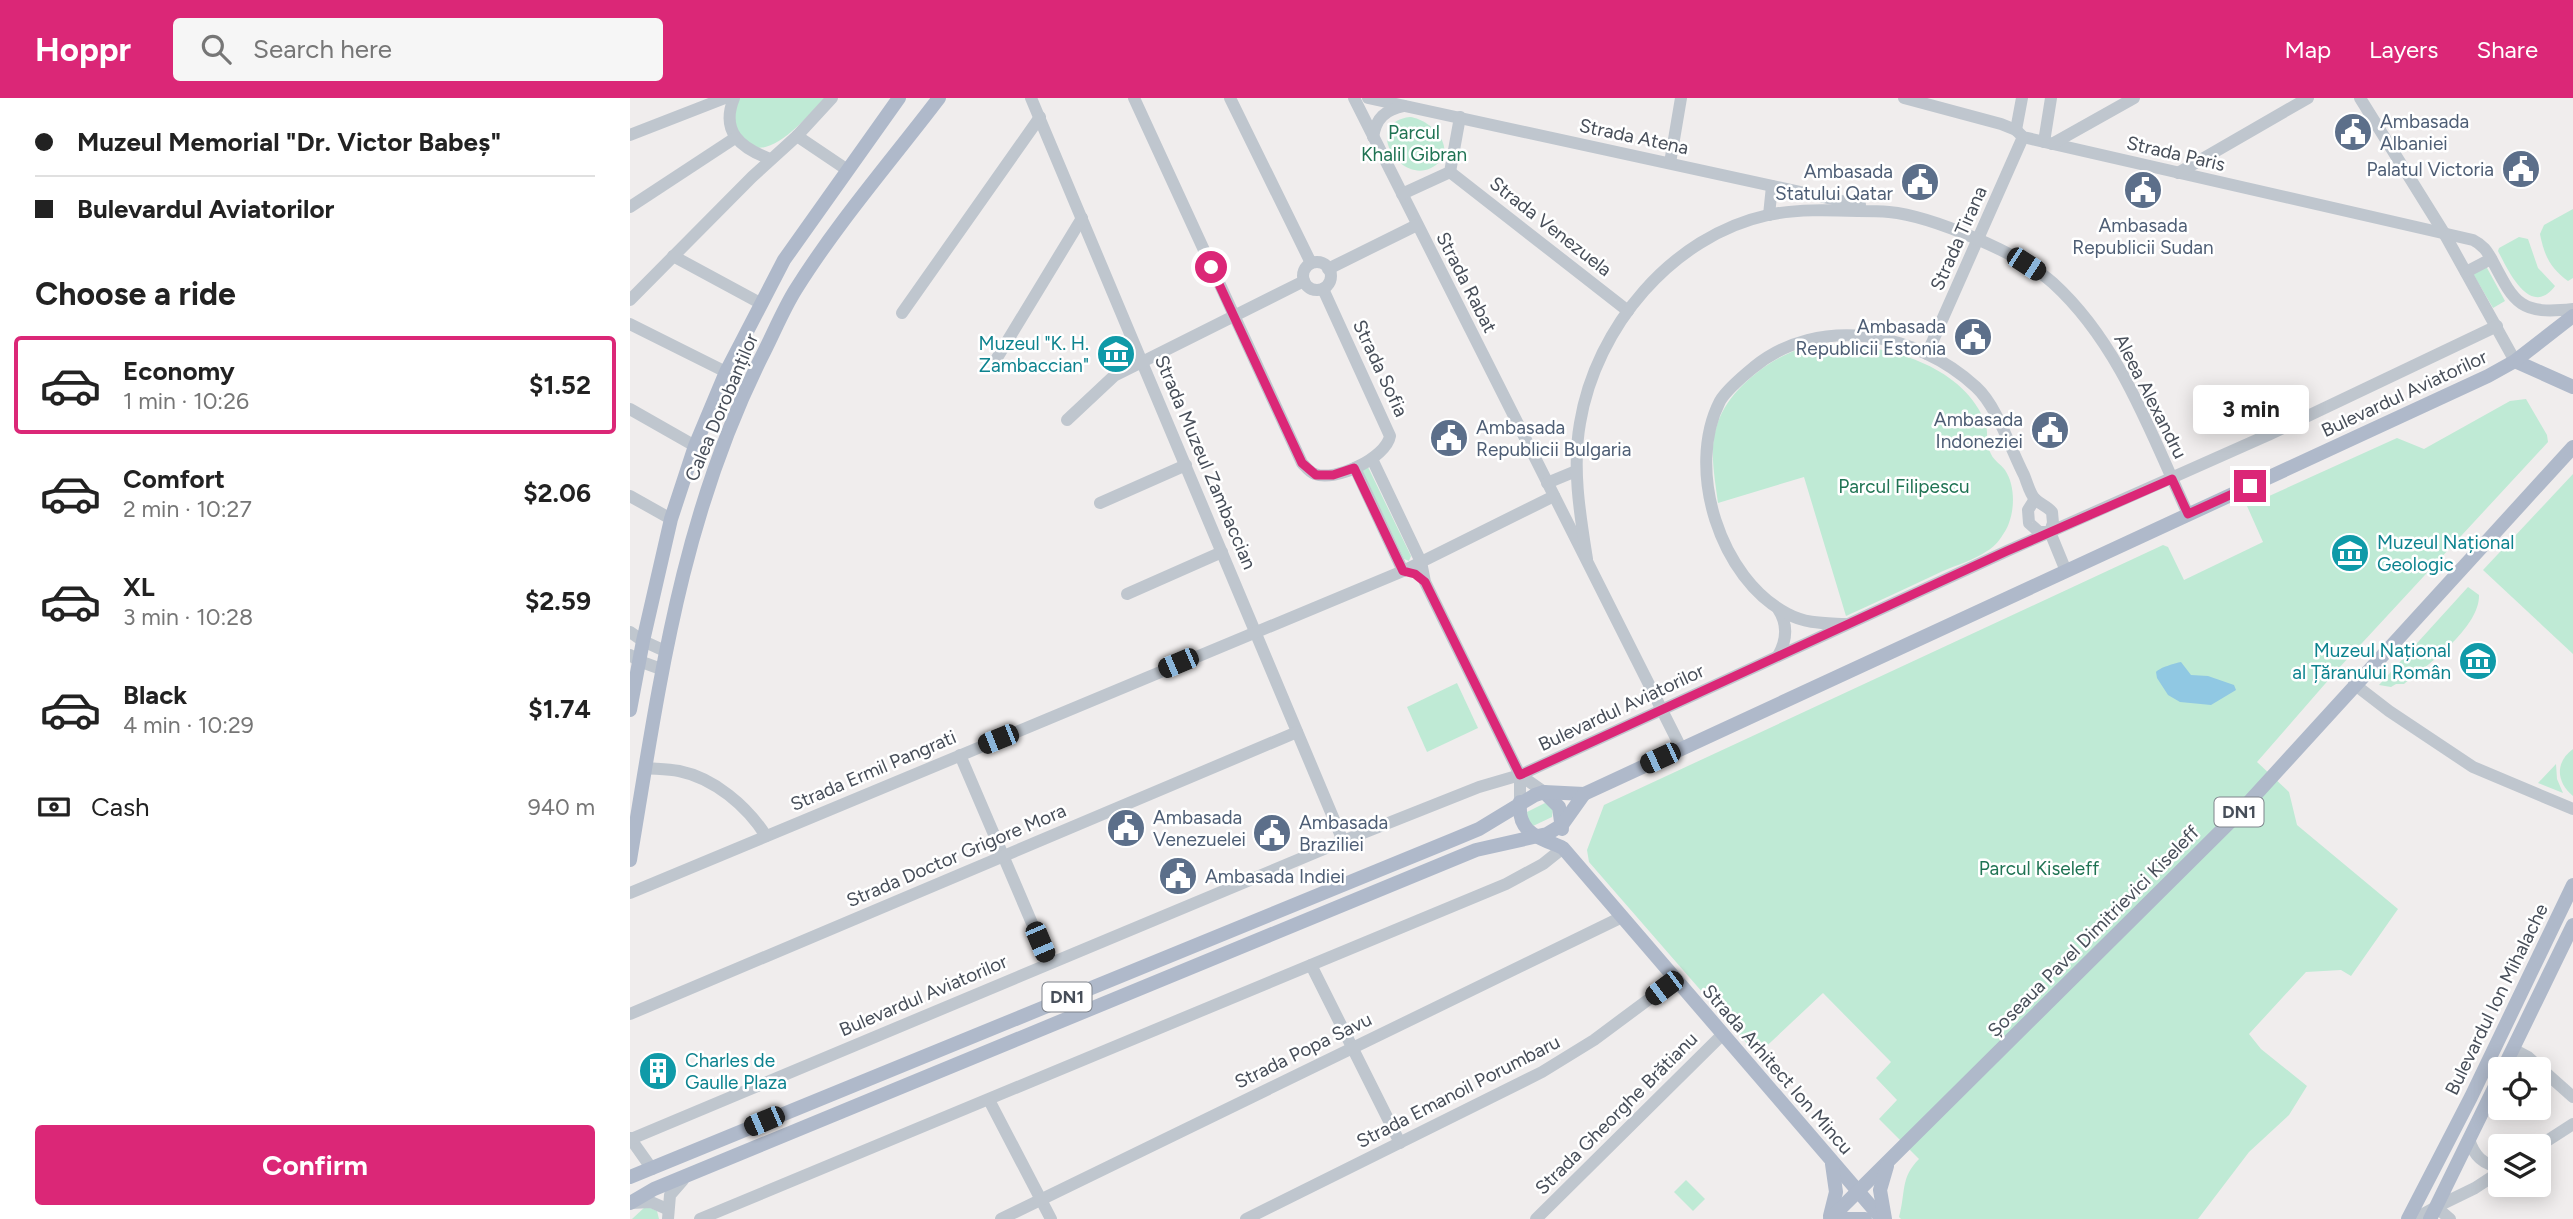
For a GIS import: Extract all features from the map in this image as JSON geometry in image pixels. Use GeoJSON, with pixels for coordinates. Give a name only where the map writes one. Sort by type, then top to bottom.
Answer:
{"type":"FeatureCollection","features":[{"type":"Feature","properties":{"kind":"main road","name":"Calea Dorobanților"},"geometry":{"type":"LineString","coordinates":[[630,710],[634,658],[643,641],[671,519],[695,446],[726,372],[784,260],[846,169],[899,98]]}},
{"type":"Feature","properties":{"kind":"main road","name":"Calea Dorobanților"},"geometry":{"type":"LineString","coordinates":[[630,860],[665,651],[681,575],[718,453],[746,386],[795,291],[939,98]]}},
{"type":"Feature","properties":{"kind":"main road","name":"DN1"},"geometry":{"type":"LineString","coordinates":[[2515,361],[2573,316]]}},
{"type":"Feature","properties":{"kind":"main road"},"geometry":{"type":"LineString","coordinates":[[2515,361],[2573,387]]}},
{"type":"Feature","properties":{"kind":"main road","name":"Bulevardul Aviatorilor"},"geometry":{"type":"LineString","coordinates":[[1584,794],[2476,382],[2515,361]]}},
{"type":"Feature","properties":{"kind":"main road","name":"Șoseaua Pavel Dimitrievici Kiseleff"},"geometry":{"type":"LineString","coordinates":[[1829,1219],[2210,842],[2573,447]]}},
{"type":"Feature","properties":{"kind":"main road","name":"DN1"},"geometry":{"type":"LineString","coordinates":[[630,1177],[1482,827],[1520,802],[1544,792],[1584,794]]}},
{"type":"Feature","properties":{"kind":"main road"},"geometry":{"type":"LineString","coordinates":[[1544,792],[1559,807],[1563,848]]}},
{"type":"Feature","properties":{"kind":"main road"},"geometry":{"type":"LineString","coordinates":[[1520,802],[1522,824],[1539,838],[1562,825],[1584,794]]}},
{"type":"Feature","properties":{"kind":"main road","name":"DN1"},"geometry":{"type":"LineString","coordinates":[[630,1203],[654,1189],[1491,845],[1539,838]]}},
{"type":"Feature","properties":{"kind":"main road","name":"Strada Arhitect Ion Mincu"},"geometry":{"type":"LineString","coordinates":[[1539,838],[1563,848],[1884,1219]]}},
{"type":"Feature","properties":{"kind":"main road","name":"Bulevardul Ion Mihalache"},"geometry":{"type":"LineString","coordinates":[[2428,1213],[2454,1131],[2573,885]]}},
{"type":"Feature","properties":{"kind":"main road","name":"Bulevardul Ion Mihalache"},"geometry":{"type":"LineString","coordinates":[[2509,1057],[2573,925]]}},
{"type":"Feature","properties":{"kind":"main road","name":"Bulevardul Ion Mihalache"},"geometry":{"type":"LineString","coordinates":[[2408,1219],[2428,1213],[2488,1100]]}},
{"type":"Feature","properties":{"kind":"main road"},"geometry":{"type":"LineString","coordinates":[[2454,1131],[2469,1139]]}},
{"type":"Feature","properties":{"kind":"main road"},"geometry":{"type":"LineString","coordinates":[[1829,1219],[1836,1192],[1831,1159]]}},
{"type":"Feature","properties":{"kind":"main road"},"geometry":{"type":"LineString","coordinates":[[1884,1219],[1880,1190],[1889,1161]]}},
{"type":"Feature","properties":{"kind":"main road"},"geometry":{"type":"LineString","coordinates":[[1844,1219],[1865,1219]]}},
{"type":"Feature","properties":{"kind":"street"},"geometry":{"type":"LineString","coordinates":[[630,135],[725,98]]}},
{"type":"Feature","properties":{"kind":"street"},"geometry":{"type":"LineString","coordinates":[[734,98],[729,120],[735,138],[753,152],[770,159]]}},
{"type":"Feature","properties":{"kind":"street"},"geometry":{"type":"LineString","coordinates":[[630,300],[770,159],[797,136],[832,98]]}},
{"type":"Feature","properties":{"kind":"street","name":"Strada Muzeul Zambaccian"},"geometry":{"type":"LineString","coordinates":[[1031,98],[1343,841]]}},
{"type":"Feature","properties":{"kind":"street"},"geometry":{"type":"LineString","coordinates":[[1133,98],[1302,463],[1316,475],[1324,476],[1354,468],[1372,459],[1421,562],[1425,582],[1520,775],[1520,802]]}},
{"type":"Feature","properties":{"kind":"street"},"geometry":{"type":"LineString","coordinates":[[1230,98],[1311,263]]}},
{"type":"Feature","properties":{"kind":"street","name":"Strada Rabat"},"geometry":{"type":"LineString","coordinates":[[1354,98],[1587,559]]}},
{"type":"Feature","properties":{"kind":"street","name":"Strada Atena"},"geometry":{"type":"LineString","coordinates":[[1368,98],[1891,212]]}},
{"type":"Feature","properties":{"kind":"street"},"geometry":{"type":"LineString","coordinates":[[1670,163],[1681,98]]}},
{"type":"Feature","properties":{"kind":"street","name":"Strada Paris"},"geometry":{"type":"LineString","coordinates":[[1904,98],[2048,143],[2444,233],[2480,244],[2491,259]]}},
{"type":"Feature","properties":{"kind":"street","name":"Strada Tirana"},"geometry":{"type":"LineString","coordinates":[[1927,354],[1978,241],[2019,134],[2022,98]]}},
{"type":"Feature","properties":{"kind":"street"},"geometry":{"type":"LineString","coordinates":[[2048,143],[2051,98]]}},
{"type":"Feature","properties":{"kind":"street"},"geometry":{"type":"LineString","coordinates":[[2048,143],[2134,98]]}},
{"type":"Feature","properties":{"kind":"street"},"geometry":{"type":"LineString","coordinates":[[2178,173],[2308,98]]}},
{"type":"Feature","properties":{"kind":"street"},"geometry":{"type":"LineString","coordinates":[[2360,98],[2444,233],[2515,361]]}},
{"type":"Feature","properties":{"kind":"street"},"geometry":{"type":"LineString","coordinates":[[1373,137],[1374,127],[1384,113],[1406,106]]}},
{"type":"Feature","properties":{"kind":"street"},"geometry":{"type":"LineString","coordinates":[[902,313],[1040,117]]}},
{"type":"Feature","properties":{"kind":"street"},"geometry":{"type":"LineString","coordinates":[[1402,194],[1450,172],[1460,117]]}},
{"type":"Feature","properties":{"kind":"street"},"geometry":{"type":"LineString","coordinates":[[797,136],[846,169]]}},
{"type":"Feature","properties":{"kind":"street"},"geometry":{"type":"LineString","coordinates":[[630,207],[735,138]]}},
{"type":"Feature","properties":{"kind":"street"},"geometry":{"type":"LineString","coordinates":[[2212,153],[2210,166],[2215,181]]}},
{"type":"Feature","properties":{"kind":"street","name":"Strada Venezuela"},"geometry":{"type":"LineString","coordinates":[[1450,172],[1628,311]]}},
{"type":"Feature","properties":{"kind":"street"},"geometry":{"type":"LineString","coordinates":[[1769,215],[1772,186]]}},
{"type":"Feature","properties":{"kind":"street","name":"Aleea Alexandru"},"geometry":{"type":"LineString","coordinates":[[1587,559],[1576,471],[1579,424],[1584,402],[1604,352],[1628,311],[1658,275],[1684,253],[1731,227],[1769,215],[1820,210],[1891,212],[1927,220],[1978,241],[2040,273],[2070,300],[2092,327],[2124,377],[2188,514]]}},
{"type":"Feature","properties":{"kind":"street"},"geometry":{"type":"LineString","coordinates":[[997,358],[1082,218]]}},
{"type":"Feature","properties":{"kind":"street"},"geometry":{"type":"LineString","coordinates":[[1328,268],[1417,225]]}},
{"type":"Feature","properties":{"kind":"street"},"geometry":{"type":"LineString","coordinates":[[673,256],[760,303]]}},
{"type":"Feature","properties":{"kind":"street"},"geometry":{"type":"LineString","coordinates":[[2466,272],[2491,259],[2507,290],[2518,302],[2542,311],[2573,309]]}},
{"type":"Feature","properties":{"kind":"street"},"geometry":{"type":"LineString","coordinates":[[1319,262],[1328,268],[1330,280],[1323,289],[1310,288],[1304,281],[1305,269],[1311,263],[1319,262]]}},
{"type":"Feature","properties":{"kind":"street"},"geometry":{"type":"LineString","coordinates":[[1067,420],[1114,376],[1304,281]]}},
{"type":"Feature","properties":{"kind":"street","name":"Strada Sofia"},"geometry":{"type":"LineString","coordinates":[[1323,289],[1389,430],[1389,441],[1372,459]]}},
{"type":"Feature","properties":{"kind":"street"},"geometry":{"type":"LineString","coordinates":[[630,324],[726,372]]}},
{"type":"Feature","properties":{"kind":"street","name":"Bulevardul Aviatorilor"},"geometry":{"type":"LineString","coordinates":[[631,1139],[1343,841],[1479,787],[1520,775],[2007,551],[2172,479],[2497,326]]}},
{"type":"Feature","properties":{"kind":"street"},"geometry":{"type":"LineString","coordinates":[[1848,624],[1799,620],[1777,609],[1747,580],[1729,553],[1711,508],[1707,466],[1711,426],[1721,399],[1768,356],[1793,344],[1822,336],[1874,337],[1896,342],[1927,354],[1961,374],[1979,389],[1991,407],[2035,499],[2052,512],[2050,532],[2066,571]]}},
{"type":"Feature","properties":{"kind":"street"},"geometry":{"type":"LineString","coordinates":[[630,409],[695,446]]}},
{"type":"Feature","properties":{"kind":"street"},"geometry":{"type":"LineString","coordinates":[[1100,503],[1186,465]]}},
{"type":"Feature","properties":{"kind":"street"},"geometry":{"type":"LineString","coordinates":[[1354,468],[1403,571],[1415,574],[1425,582]]}},
{"type":"Feature","properties":{"kind":"street"},"geometry":{"type":"LineString","coordinates":[[1547,483],[1576,471]]}},
{"type":"Feature","properties":{"kind":"street"},"geometry":{"type":"LineString","coordinates":[[630,496],[671,519]]}},
{"type":"Feature","properties":{"kind":"street","name":"Strada Ermil Pangrati"},"geometry":{"type":"LineString","coordinates":[[630,893],[1403,571],[1554,496]]}},
{"type":"Feature","properties":{"kind":"street"},"geometry":{"type":"LineString","coordinates":[[2007,551],[2021,536],[2028,510],[2035,499]]}},
{"type":"Feature","properties":{"kind":"street"},"geometry":{"type":"LineString","coordinates":[[2027,517],[2034,529],[2050,532]]}},
{"type":"Feature","properties":{"kind":"street"},"geometry":{"type":"LineString","coordinates":[[1127,594],[1222,552]]}},
{"type":"Feature","properties":{"kind":"street"},"geometry":{"type":"LineString","coordinates":[[1587,559],[1681,748]]}},
{"type":"Feature","properties":{"kind":"street"},"geometry":{"type":"LineString","coordinates":[[1777,609],[1784,622],[1786,640],[1778,656]]}},
{"type":"Feature","properties":{"kind":"street"},"geometry":{"type":"LineString","coordinates":[[630,632],[665,651]]}},
{"type":"Feature","properties":{"kind":"street"},"geometry":{"type":"LineString","coordinates":[[634,658],[662,669]]}},
{"type":"Feature","properties":{"kind":"street"},"geometry":{"type":"LineString","coordinates":[[2354,684],[2377,703],[2473,767],[2573,809]]}},
{"type":"Feature","properties":{"kind":"street","name":"Strada Doctor Grigore Mora"},"geometry":{"type":"LineString","coordinates":[[630,1014],[1297,732]]}},
{"type":"Feature","properties":{"kind":"street"},"geometry":{"type":"LineString","coordinates":[[960,755],[1049,964]]}},
{"type":"Feature","properties":{"kind":"street"},"geometry":{"type":"LineString","coordinates":[[645,768],[678,771],[710,783],[755,818],[766,836]]}},
{"type":"Feature","properties":{"kind":"street"},"geometry":{"type":"LineString","coordinates":[[1520,775],[1544,792]]}},
{"type":"Feature","properties":{"kind":"street"},"geometry":{"type":"LineString","coordinates":[[703,1218],[1516,880],[1563,848]]}},
{"type":"Feature","properties":{"kind":"street","name":"Strada Popa Savu"},"geometry":{"type":"LineString","coordinates":[[1001,1219],[1622,917]]}},
{"type":"Feature","properties":{"kind":"street"},"geometry":{"type":"LineString","coordinates":[[1311,965],[1400,1143]]}},
{"type":"Feature","properties":{"kind":"street","name":"Strada Emanoil Porumbaru"},"geometry":{"type":"LineString","coordinates":[[1246,1219],[1568,1057],[1676,979]]}},
{"type":"Feature","properties":{"kind":"street","name":"Strada Gheorghe Brătianu"},"geometry":{"type":"LineString","coordinates":[[1535,1219],[1723,1034]]}},
{"type":"Feature","properties":{"kind":"street"},"geometry":{"type":"LineString","coordinates":[[2513,1049],[2528,1058],[2573,1097]]}},
{"type":"Feature","properties":{"kind":"street"},"geometry":{"type":"LineString","coordinates":[[989,1100],[1051,1219]]}},
{"type":"Feature","properties":{"kind":"street"},"geometry":{"type":"LineString","coordinates":[[2551,1138],[2573,1124]]}},
{"type":"Feature","properties":{"kind":"street"},"geometry":{"type":"LineString","coordinates":[[631,1139],[652,1169]]}},
{"type":"Feature","properties":{"kind":"street"},"geometry":{"type":"LineString","coordinates":[[2469,1139],[2471,1148],[2481,1161],[2488,1164]]}},
{"type":"Feature","properties":{"kind":"street"},"geometry":{"type":"LineString","coordinates":[[630,1203],[646,1201],[667,1214],[672,1190],[691,1174]]}},
{"type":"Feature","properties":{"kind":"street"},"geometry":{"type":"LineString","coordinates":[[2414,1219],[2488,1178]]}},
{"type":"Feature","properties":{"kind":"street"},"geometry":{"type":"LineString","coordinates":[[2428,1213],[2450,1217],[2475,1188]]}},
{"type":"Feature","properties":{"kind":"green space"},"geometry":{"type":"Polygon","coordinates":[[[739,98],[825,98],[783,139],[763,148],[748,144],[734,128],[734,108],[739,98]]]}},
{"type":"Feature","properties":{"kind":"green space","name":"Parcul Khalil Gibran"},"geometry":{"type":"Polygon","coordinates":[[[1410,117],[1428,124],[1441,138],[1444,154],[1440,162],[1431,168],[1419,171],[1407,168],[1391,151],[1387,140],[1389,130],[1396,122],[1410,117]]]}},
{"type":"Feature","properties":{"kind":"green space"},"geometry":{"type":"Polygon","coordinates":[[[2573,209],[2573,278],[2568,281],[2549,260],[2540,234],[2544,225],[2573,209]]]}},
{"type":"Feature","properties":{"kind":"green space"},"geometry":{"type":"Polygon","coordinates":[[[2519,237],[2528,239],[2538,268],[2555,286],[2546,295],[2537,297],[2521,288],[2498,251],[2519,237]]]}},
{"type":"Feature","properties":{"kind":"green space"},"geometry":{"type":"Polygon","coordinates":[[[2486,266],[2505,301],[2493,308],[2472,272],[2486,266]]]}},
{"type":"Feature","properties":{"kind":"green space","name":"Parcul Filipescu"},"geometry":{"type":"Polygon","coordinates":[[[1834,344],[1899,354],[1940,372],[1958,384],[1973,400],[1984,419],[1989,450],[2009,477],[2013,494],[2010,521],[2001,538],[1991,548],[1971,560],[1846,616],[1804,477],[1718,503],[1713,462],[1713,442],[1718,422],[1732,397],[1742,386],[1766,366],[1793,351],[1813,345],[1834,344]]]}},
{"type":"Feature","properties":{"kind":"green space","name":"Parcul Kiseleff"},"geometry":{"type":"Polygon","coordinates":[[[2526,399],[2547,435],[2548,442],[2338,669],[2257,762],[2289,792],[2297,825],[2398,909],[2351,976],[2341,970],[2306,972],[2249,1034],[2261,1049],[2307,1086],[2289,1115],[2249,1152],[2198,1219],[1901,1219],[1899,1217],[1906,1179],[1919,1159],[1879,1119],[1897,1100],[1876,1078],[1891,1062],[1823,993],[1757,1055],[1589,862],[1587,850],[1604,805],[2163,545],[2168,547],[2184,580],[2263,542],[2247,506],[2397,438],[2424,449],[2510,401],[2526,399]]]}},
{"type":"Feature","properties":{"kind":"green space"},"geometry":{"type":"Polygon","coordinates":[[[1368,467],[1411,556],[1409,561],[1404,559],[1363,472],[1363,469],[1368,467]]]}},
{"type":"Feature","properties":{"kind":"green space"},"geometry":{"type":"Polygon","coordinates":[[[2573,474],[2573,654],[2483,570],[2573,474]]]}},
{"type":"Feature","properties":{"kind":"green space"},"geometry":{"type":"Polygon","coordinates":[[[2468,587],[2479,595],[2477,607],[2462,632],[2404,684],[2391,687],[2379,685],[2468,587]]]}},
{"type":"Feature","properties":{"kind":"green space"},"geometry":{"type":"Polygon","coordinates":[[[1457,683],[1478,728],[1427,752],[1407,707],[1457,683]]]}},
{"type":"Feature","properties":{"kind":"green space"},"geometry":{"type":"Polygon","coordinates":[[[2573,749],[2573,796],[2563,785],[2560,772],[2563,760],[2573,749]]]}},
{"type":"Feature","properties":{"kind":"green space"},"geometry":{"type":"Polygon","coordinates":[[[2556,764],[2557,779],[2563,793],[2538,783],[2556,764]]]}},
{"type":"Feature","properties":{"kind":"green space"},"geometry":{"type":"Polygon","coordinates":[[[1545,803],[1553,808],[1552,817],[1533,826],[1529,824],[1527,812],[1545,803]]]}},
{"type":"Feature","properties":{"kind":"green space"},"geometry":{"type":"Polygon","coordinates":[[[1686,1180],[1705,1199],[1693,1211],[1674,1192],[1686,1180]]]}},
{"type":"Feature","properties":{"kind":"green space"},"geometry":{"type":"Polygon","coordinates":[[[646,1206],[657,1211],[659,1219],[632,1219],[646,1206]]]}},
{"type":"Feature","properties":{"kind":"water"},"geometry":{"type":"Polygon","coordinates":[[[2181,662],[2191,675],[2208,676],[2234,685],[2236,690],[2211,705],[2180,702],[2168,695],[2156,672],[2181,662]]]}},
{"type":"Feature","properties":{"kind":"place","name":"Ambasada Albaniei"},"geometry":{"type":"Point","coordinates":[2353,132]}},
{"type":"Feature","properties":{"kind":"place","name":"Palatul Victoria"},"geometry":{"type":"Point","coordinates":[2521,169]}},
{"type":"Feature","properties":{"kind":"place","name":"Ambasada Statului Qatar"},"geometry":{"type":"Point","coordinates":[1920,182]}},
{"type":"Feature","properties":{"kind":"place","name":"Ambasada Republicii Sudan"},"geometry":{"type":"Point","coordinates":[2143,190]}},
{"type":"Feature","properties":{"kind":"place","name":"Ambasada Republicii Estonia"},"geometry":{"type":"Point","coordinates":[1973,337]}},
{"type":"Feature","properties":{"kind":"place","name":"Muzeul \"K. H. Zambaccian\""},"geometry":{"type":"Point","coordinates":[1116,354]}},
{"type":"Feature","properties":{"kind":"place","name":"Ambasada Indoneziei"},"geometry":{"type":"Point","coordinates":[2050,430]}},
{"type":"Feature","properties":{"kind":"place","name":"Ambasada Republicii Bulgaria"},"geometry":{"type":"Point","coordinates":[1449,438]}},
{"type":"Feature","properties":{"kind":"place","name":"Muzeul Național Geologic"},"geometry":{"type":"Point","coordinates":[2350,553]}},
{"type":"Feature","properties":{"kind":"place","name":"Muzeul Național al Țăranului Român"},"geometry":{"type":"Point","coordinates":[2478,661]}},
{"type":"Feature","properties":{"kind":"place","name":"Ambasada Venezuelei"},"geometry":{"type":"Point","coordinates":[1126,828]}},
{"type":"Feature","properties":{"kind":"place","name":"Ambasada Braziliei"},"geometry":{"type":"Point","coordinates":[1272,833]}},
{"type":"Feature","properties":{"kind":"place","name":"Ambasada Indiei"},"geometry":{"type":"Point","coordinates":[1178,876]}},
{"type":"Feature","properties":{"kind":"place","name":"Charles de Gaulle Plaza"},"geometry":{"type":"Point","coordinates":[658,1071]}},
{"type":"Feature","properties":{"kind":"route"},"geometry":{"type":"LineString","coordinates":[[1211,267],[1302,463],[1316,475],[1324,476],[1354,468],[1403,571],[1411,572],[1425,582],[1520,775],[2007,551],[2172,479],[2188,514],[2250,486]]}}]}
